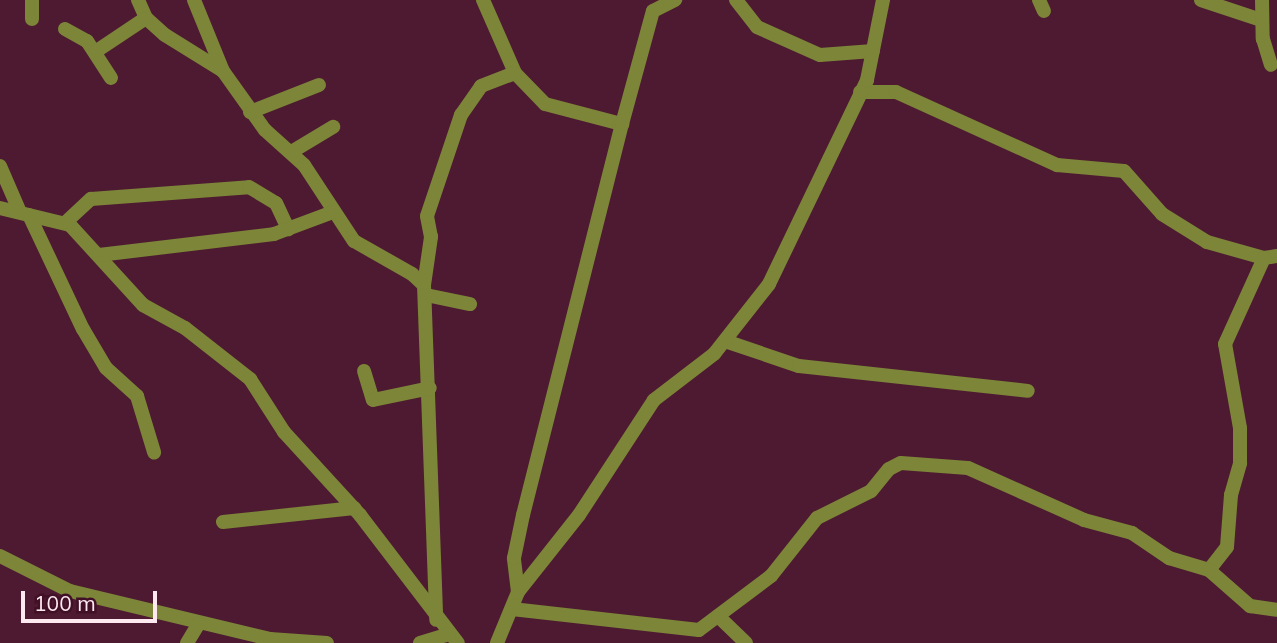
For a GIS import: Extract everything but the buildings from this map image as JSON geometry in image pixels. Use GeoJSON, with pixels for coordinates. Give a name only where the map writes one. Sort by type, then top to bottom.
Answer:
{"type":"FeatureCollection","features":[{"type":"Feature","properties":{"kind":"street"},"geometry":{"type":"LineString","coordinates":[[32,0],[32,19]]}},
{"type":"Feature","properties":{"kind":"street"},"geometry":{"type":"LineString","coordinates":[[138,0],[146,18],[200,61],[223,71]]}},
{"type":"Feature","properties":{"kind":"street"},"geometry":{"type":"LineString","coordinates":[[194,0],[223,71],[250,112],[293,151],[354,241],[412,274],[425,290],[470,304]]}},
{"type":"Feature","properties":{"kind":"street"},"geometry":{"type":"LineString","coordinates":[[484,0],[515,73],[554,108],[622,124]]}},
{"type":"Feature","properties":{"kind":"street"},"geometry":{"type":"LineString","coordinates":[[518,592],[514,558],[523,515],[622,124],[653,11],[675,0]]}},
{"type":"Feature","properties":{"kind":"street"},"geometry":{"type":"LineString","coordinates":[[736,0],[757,27],[820,55],[873,51]]}},
{"type":"Feature","properties":{"kind":"street"},"geometry":{"type":"LineString","coordinates":[[497,643],[518,592],[579,515],[654,400],[725,341],[769,284],[860,92],[873,51],[883,0]]}},
{"type":"Feature","properties":{"kind":"street"},"geometry":{"type":"LineString","coordinates":[[1201,0],[1261,20]]}},
{"type":"Feature","properties":{"kind":"street"},"geometry":{"type":"LineString","coordinates":[[1262,0],[1261,20],[1271,65]]}},
{"type":"Feature","properties":{"kind":"street"},"geometry":{"type":"LineString","coordinates":[[95,52],[146,18]]}},
{"type":"Feature","properties":{"kind":"street"},"geometry":{"type":"LineString","coordinates":[[65,29],[88,41],[111,78]]}},
{"type":"Feature","properties":{"kind":"street"},"geometry":{"type":"LineString","coordinates":[[436,620],[425,290],[431,237],[427,216],[461,115],[481,86],[515,73]]}},
{"type":"Feature","properties":{"kind":"street"},"geometry":{"type":"LineString","coordinates":[[250,112],[319,85]]}},
{"type":"Feature","properties":{"kind":"street"},"geometry":{"type":"LineString","coordinates":[[860,92],[896,92],[1057,164],[1124,171],[1162,214],[1207,242],[1271,257],[1225,344],[1240,428],[1240,463],[1231,495],[1227,547],[1209,570]]}},
{"type":"Feature","properties":{"kind":"street"},"geometry":{"type":"LineString","coordinates":[[293,151],[333,127]]}},
{"type":"Feature","properties":{"kind":"street"},"geometry":{"type":"LineString","coordinates":[[0,166],[88,339],[106,368],[137,396],[154,452]]}},
{"type":"Feature","properties":{"kind":"street"},"geometry":{"type":"LineString","coordinates":[[66,222],[91,199],[248,187],[276,203],[288,229]]}},
{"type":"Feature","properties":{"kind":"street"},"geometry":{"type":"LineString","coordinates":[[0,208],[66,222],[143,305],[185,328],[250,379],[284,432],[354,508],[436,620],[454,639]]}},
{"type":"Feature","properties":{"kind":"street"},"geometry":{"type":"LineString","coordinates":[[99,256],[251,238],[288,229],[333,212]]}},
{"type":"Feature","properties":{"kind":"street"},"geometry":{"type":"LineString","coordinates":[[725,341],[799,366],[1028,391]]}},
{"type":"Feature","properties":{"kind":"street"},"geometry":{"type":"LineString","coordinates":[[364,370],[373,400],[430,388]]}},
{"type":"Feature","properties":{"kind":"street"},"geometry":{"type":"LineString","coordinates":[[512,609],[694,630],[705,628],[771,576],[817,519],[871,491],[888,469],[901,463],[968,468],[1084,520],[1132,533],[1169,558],[1209,570],[1250,606],[1277,610]]}},
{"type":"Feature","properties":{"kind":"street"},"geometry":{"type":"LineString","coordinates":[[223,522],[354,508]]}},
{"type":"Feature","properties":{"kind":"street"},"geometry":{"type":"LineString","coordinates":[[0,556],[70,591],[270,639],[327,643]]}},
{"type":"Feature","properties":{"kind":"street"},"geometry":{"type":"LineString","coordinates":[[718,616],[746,643]]}},
{"type":"Feature","properties":{"kind":"street"},"geometry":{"type":"LineString","coordinates":[[187,643],[199,623]]}},
{"type":"Feature","properties":{"kind":"street"},"geometry":{"type":"LineString","coordinates":[[420,643],[454,639]]}}]}
